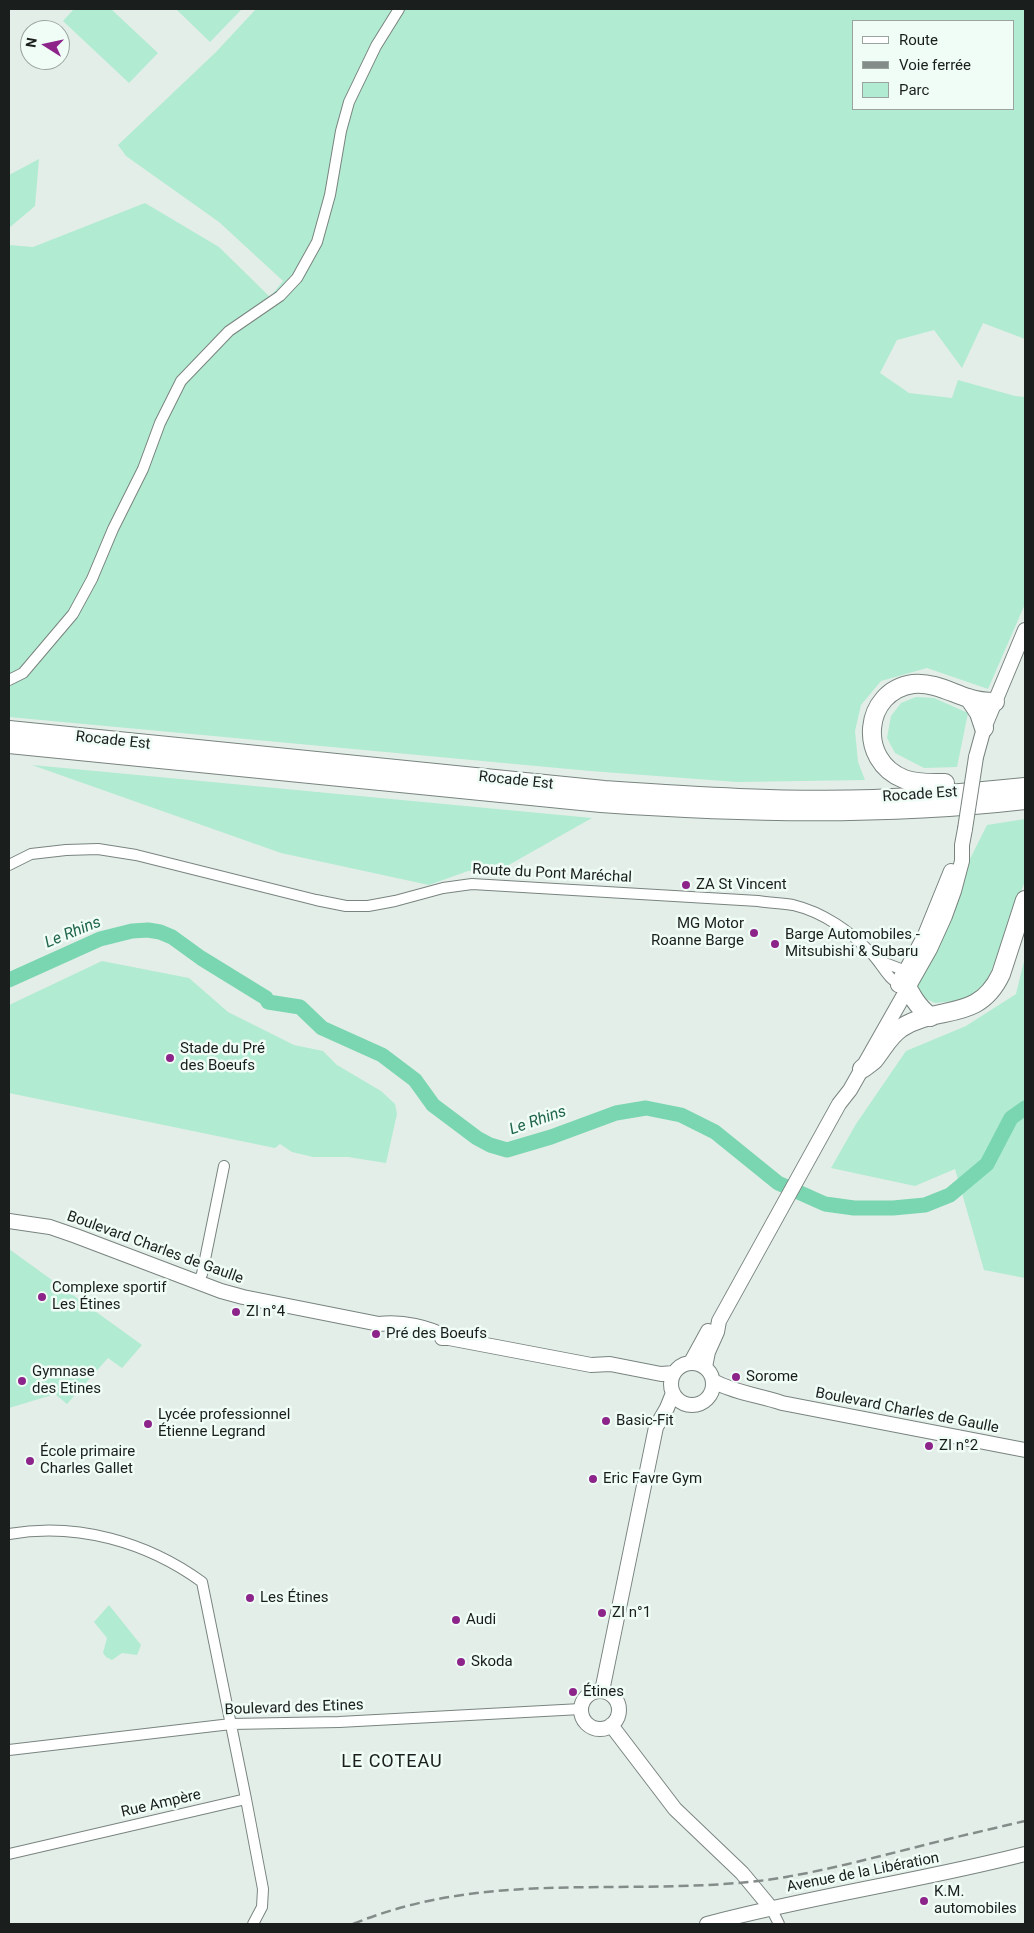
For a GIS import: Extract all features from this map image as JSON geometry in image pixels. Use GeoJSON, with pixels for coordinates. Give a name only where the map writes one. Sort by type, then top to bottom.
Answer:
{"type":"FeatureCollection","features":[{"type":"Feature","properties":{"kind":"highway"},"geometry":{"type":"LineString","coordinates":[[995,702],[969,698],[944,688],[923,684],[911,684],[889,694],[875,714],[872,725],[873,747],[877,758],[884,767],[894,774],[917,782],[946,783],[1025,777]]}},
{"type":"Feature","properties":{"kind":"highway"},"geometry":{"type":"LineString","coordinates":[[969,698],[979,712],[984,728]]}},
{"type":"Feature","properties":{"kind":"highway","name":"Rocade Est"},"geometry":{"type":"LineString","coordinates":[[9,730],[604,790],[692,796],[779,799],[874,798],[1025,787]]}},
{"type":"Feature","properties":{"kind":"highway","name":"Rocade Est"},"geometry":{"type":"LineString","coordinates":[[9,744],[601,803],[689,809],[778,812],[872,811],[983,805],[1025,800]]}},
{"type":"Feature","properties":{"kind":"highway"},"geometry":{"type":"LineString","coordinates":[[862,1069],[874,1060],[900,1029],[918,1020],[972,1006],[985,998],[1001,974],[1025,900]]}},
{"type":"Feature","properties":{"kind":"highway"},"geometry":{"type":"LineString","coordinates":[[905,981],[923,1010],[931,1016]]}},
{"type":"Feature","properties":{"kind":"street"},"geometry":{"type":"LineString","coordinates":[[9,680],[23,673],[73,614],[92,579],[112,529],[143,469],[160,423],[181,381],[230,331],[280,296],[297,278],[317,242],[330,195],[341,131],[349,102],[376,46],[399,9]]}},
{"type":"Feature","properties":{"kind":"street"},"geometry":{"type":"LineString","coordinates":[[705,1367],[708,1352],[718,1332],[720,1321],[810,1155],[839,1104],[850,1090],[862,1069],[905,981],[949,878],[954,859],[962,845],[976,758],[984,728],[1025,630]]}},
{"type":"Feature","properties":{"kind":"street","name":"Route du Pont Maréchal"},"geometry":{"type":"LineString","coordinates":[[9,865],[31,854],[98,849],[136,855],[346,906],[368,906],[443,888],[472,884],[758,901],[793,905],[822,916],[840,927],[877,960],[905,981]]}},
{"type":"Feature","properties":{"kind":"street","name":"Route du Pont Maréchal"},"geometry":{"type":"LineString","coordinates":[[877,960],[889,977],[905,981]]}},
{"type":"Feature","properties":{"kind":"street"},"geometry":{"type":"LineString","coordinates":[[839,1104],[842,1086],[905,981]]}},
{"type":"Feature","properties":{"kind":"street"},"geometry":{"type":"LineString","coordinates":[[198,1282],[202,1274],[224,1166]]}},
{"type":"Feature","properties":{"kind":"street","name":"Boulevard Charles de Gaulle"},"geometry":{"type":"LineString","coordinates":[[9,1221],[50,1228],[76,1236],[243,1297],[379,1324],[393,1322],[427,1329],[449,1338],[591,1365],[610,1364],[661,1374],[674,1373]]}},
{"type":"Feature","properties":{"kind":"street"},"geometry":{"type":"LineString","coordinates":[[691,1362],[705,1367],[710,1372],[713,1381],[708,1398],[697,1404],[687,1404],[679,1400],[672,1391],[670,1384],[674,1373],[679,1367],[691,1362],[710,1328],[720,1321]]}},
{"type":"Feature","properties":{"kind":"street","name":"Boulevard Charles de Gaulle"},"geometry":{"type":"LineString","coordinates":[[591,1365],[608,1373],[656,1382],[672,1391]]}},
{"type":"Feature","properties":{"kind":"street","name":"Boulevard Charles de Gaulle"},"geometry":{"type":"LineString","coordinates":[[713,1381],[729,1389],[782,1403],[1025,1450]]}},
{"type":"Feature","properties":{"kind":"street"},"geometry":{"type":"LineString","coordinates":[[602,1691],[656,1426],[667,1408],[672,1391]]}},
{"type":"Feature","properties":{"kind":"street","name":"Boulevard Charles de Gaulle"},"geometry":{"type":"LineString","coordinates":[[708,1398],[727,1398],[763,1405],[782,1403]]}},
{"type":"Feature","properties":{"kind":"street"},"geometry":{"type":"LineString","coordinates":[[653,1445],[672,1415],[687,1404]]}},
{"type":"Feature","properties":{"kind":"street"},"geometry":{"type":"LineString","coordinates":[[9,1534],[22,1532],[66,1532],[113,1538],[145,1549],[184,1569],[202,1582],[264,1889],[262,1907],[253,1924]]}},
{"type":"Feature","properties":{"kind":"street"},"geometry":{"type":"LineString","coordinates":[[602,1691],[613,1697],[618,1708],[617,1717],[611,1725],[600,1729],[594,1728],[584,1721],[581,1709],[585,1698],[602,1691]]}},
{"type":"Feature","properties":{"kind":"street","name":"Boulevard des Etines"},"geometry":{"type":"LineString","coordinates":[[9,1750],[231,1724],[339,1722],[581,1709]]}},
{"type":"Feature","properties":{"kind":"street"},"geometry":{"type":"LineString","coordinates":[[611,1725],[675,1809],[742,1873],[771,1908],[779,1924]]}},
{"type":"Feature","properties":{"kind":"street","name":"Rue Ampère"},"geometry":{"type":"LineString","coordinates":[[9,1854],[246,1799]]}},
{"type":"Feature","properties":{"kind":"street","name":"Avenue de la Libération"},"geometry":{"type":"LineString","coordinates":[[707,1924],[771,1908],[958,1871],[1025,1854]]}},
{"type":"Feature","properties":{"kind":"green space"},"geometry":{"type":"Polygon","coordinates":[[[74,9],[111,9],[158,53],[129,83],[70,28],[70,20],[64,20],[74,9]]]}},
{"type":"Feature","properties":{"kind":"green space"},"geometry":{"type":"Polygon","coordinates":[[[176,9],[242,9],[210,42],[176,9]]]}},
{"type":"Feature","properties":{"kind":"green space"},"geometry":{"type":"Polygon","coordinates":[[[256,9],[1025,9],[1025,339],[983,323],[962,368],[934,330],[897,340],[880,373],[909,393],[952,398],[958,380],[1025,397],[1025,604],[988,689],[927,668],[881,681],[861,705],[855,731],[858,762],[865,780],[737,782],[590,771],[9,717],[9,245],[33,247],[145,203],[219,247],[270,297],[283,281],[219,222],[126,156],[118,145],[216,52],[256,9]]]}},
{"type":"Feature","properties":{"kind":"green space"},"geometry":{"type":"Polygon","coordinates":[[[39,159],[35,206],[9,228],[9,175],[39,159]]]}},
{"type":"Feature","properties":{"kind":"green space"},"geometry":{"type":"Polygon","coordinates":[[[916,697],[934,698],[968,713],[957,767],[924,768],[895,753],[887,738],[891,716],[901,703],[916,697]]]}},
{"type":"Feature","properties":{"kind":"green space"},"geometry":{"type":"Polygon","coordinates":[[[32,765],[592,818],[498,871],[468,871],[429,885],[281,853],[32,765]]]}},
{"type":"Feature","properties":{"kind":"green space"},"geometry":{"type":"Polygon","coordinates":[[[1025,819],[1025,881],[987,982],[964,1000],[935,1003],[924,998],[917,987],[954,915],[970,859],[987,825],[1025,819]]]}},
{"type":"Feature","properties":{"kind":"green space"},"geometry":{"type":"Polygon","coordinates":[[[1025,957],[1025,1278],[984,1270],[955,1169],[915,1186],[831,1168],[856,1124],[906,1051],[966,1026],[1016,994],[1025,957]]]}},
{"type":"Feature","properties":{"kind":"green space","name":"Stade du Pré des Boeufs"},"geometry":{"type":"Polygon","coordinates":[[[102,961],[189,978],[228,1012],[294,1045],[323,1051],[337,1065],[381,1091],[395,1104],[397,1114],[386,1163],[348,1157],[313,1157],[292,1152],[280,1144],[275,1148],[9,1093],[9,1005],[102,961]]]}},
{"type":"Feature","properties":{"kind":"green space","name":"Complexe sportif Les Étines"},"geometry":{"type":"Polygon","coordinates":[[[9,1249],[142,1345],[122,1368],[108,1358],[67,1404],[55,1394],[9,1408],[9,1249]]]}},
{"type":"Feature","properties":{"kind":"green space"},"geometry":{"type":"Polygon","coordinates":[[[109,1605],[141,1645],[137,1655],[122,1653],[112,1660],[103,1653],[107,1638],[94,1622],[109,1605]]]}},
{"type":"Feature","properties":{"kind":"waterway","name":"Le Rhins"},"geometry":{"type":"LineString","coordinates":[[9,980],[100,939],[132,931],[148,930],[160,932],[172,937],[201,958],[266,998],[268,1002],[300,1007],[322,1028],[382,1055],[415,1080],[433,1105],[477,1138],[490,1145],[507,1150],[551,1137],[616,1113],[646,1108],[681,1115],[715,1132],[778,1183],[825,1204],[854,1208],[893,1208],[925,1205],[950,1195],[987,1164],[1011,1118],[1025,1108]]}},
{"type":"Feature","properties":{"kind":"railway"},"geometry":{"type":"LineString","coordinates":[[353,1924],[401,1908],[448,1897],[496,1891],[544,1888],[689,1886],[758,1881],[798,1875],[1025,1821]]}},
{"type":"Feature","properties":{"kind":"place","name":"ZA St Vincent"},"geometry":{"type":"Point","coordinates":[686,885]}},
{"type":"Feature","properties":{"kind":"place","name":"MG Motor Roanne Barge"},"geometry":{"type":"Point","coordinates":[754,933]}},
{"type":"Feature","properties":{"kind":"place","name":"Barge Automobiles - Mitsubishi & Subaru"},"geometry":{"type":"Point","coordinates":[775,944]}},
{"type":"Feature","properties":{"kind":"place","name":"Stade du Pré des Boeufs"},"geometry":{"type":"Point","coordinates":[170,1058]}},
{"type":"Feature","properties":{"kind":"place","name":"Complexe sportif Les Étines"},"geometry":{"type":"Point","coordinates":[42,1297]}},
{"type":"Feature","properties":{"kind":"place","name":"ZI n°4"},"geometry":{"type":"Point","coordinates":[236,1312]}},
{"type":"Feature","properties":{"kind":"place","name":"Pré des Boeufs"},"geometry":{"type":"Point","coordinates":[376,1334]}},
{"type":"Feature","properties":{"kind":"place","name":"Sorome"},"geometry":{"type":"Point","coordinates":[736,1377]}},
{"type":"Feature","properties":{"kind":"place","name":"Gymnase des Etines"},"geometry":{"type":"Point","coordinates":[22,1381]}},
{"type":"Feature","properties":{"kind":"place","name":"Basic-Fit"},"geometry":{"type":"Point","coordinates":[606,1421]}},
{"type":"Feature","properties":{"kind":"place","name":"Lycée professionnel Étienne Legrand"},"geometry":{"type":"Point","coordinates":[148,1424]}},
{"type":"Feature","properties":{"kind":"place","name":"ZI n°2"},"geometry":{"type":"Point","coordinates":[929,1446]}},
{"type":"Feature","properties":{"kind":"place","name":"École primaire Charles Gallet"},"geometry":{"type":"Point","coordinates":[30,1461]}},
{"type":"Feature","properties":{"kind":"place","name":"Eric Favre Gym"},"geometry":{"type":"Point","coordinates":[593,1479]}},
{"type":"Feature","properties":{"kind":"place","name":"Les Étines"},"geometry":{"type":"Point","coordinates":[250,1598]}},
{"type":"Feature","properties":{"kind":"place","name":"ZI n°1"},"geometry":{"type":"Point","coordinates":[602,1613]}},
{"type":"Feature","properties":{"kind":"place","name":"Audi"},"geometry":{"type":"Point","coordinates":[456,1620]}},
{"type":"Feature","properties":{"kind":"place","name":"Skoda"},"geometry":{"type":"Point","coordinates":[461,1662]}},
{"type":"Feature","properties":{"kind":"place","name":"Étines"},"geometry":{"type":"Point","coordinates":[573,1692]}},
{"type":"Feature","properties":{"kind":"place","name":"K.M. automobiles"},"geometry":{"type":"Point","coordinates":[924,1901]}},
{"type":"Feature","properties":{"kind":"district","name":"LE COTEAU"},"geometry":{"type":"Point","coordinates":[392,1762]}}]}
